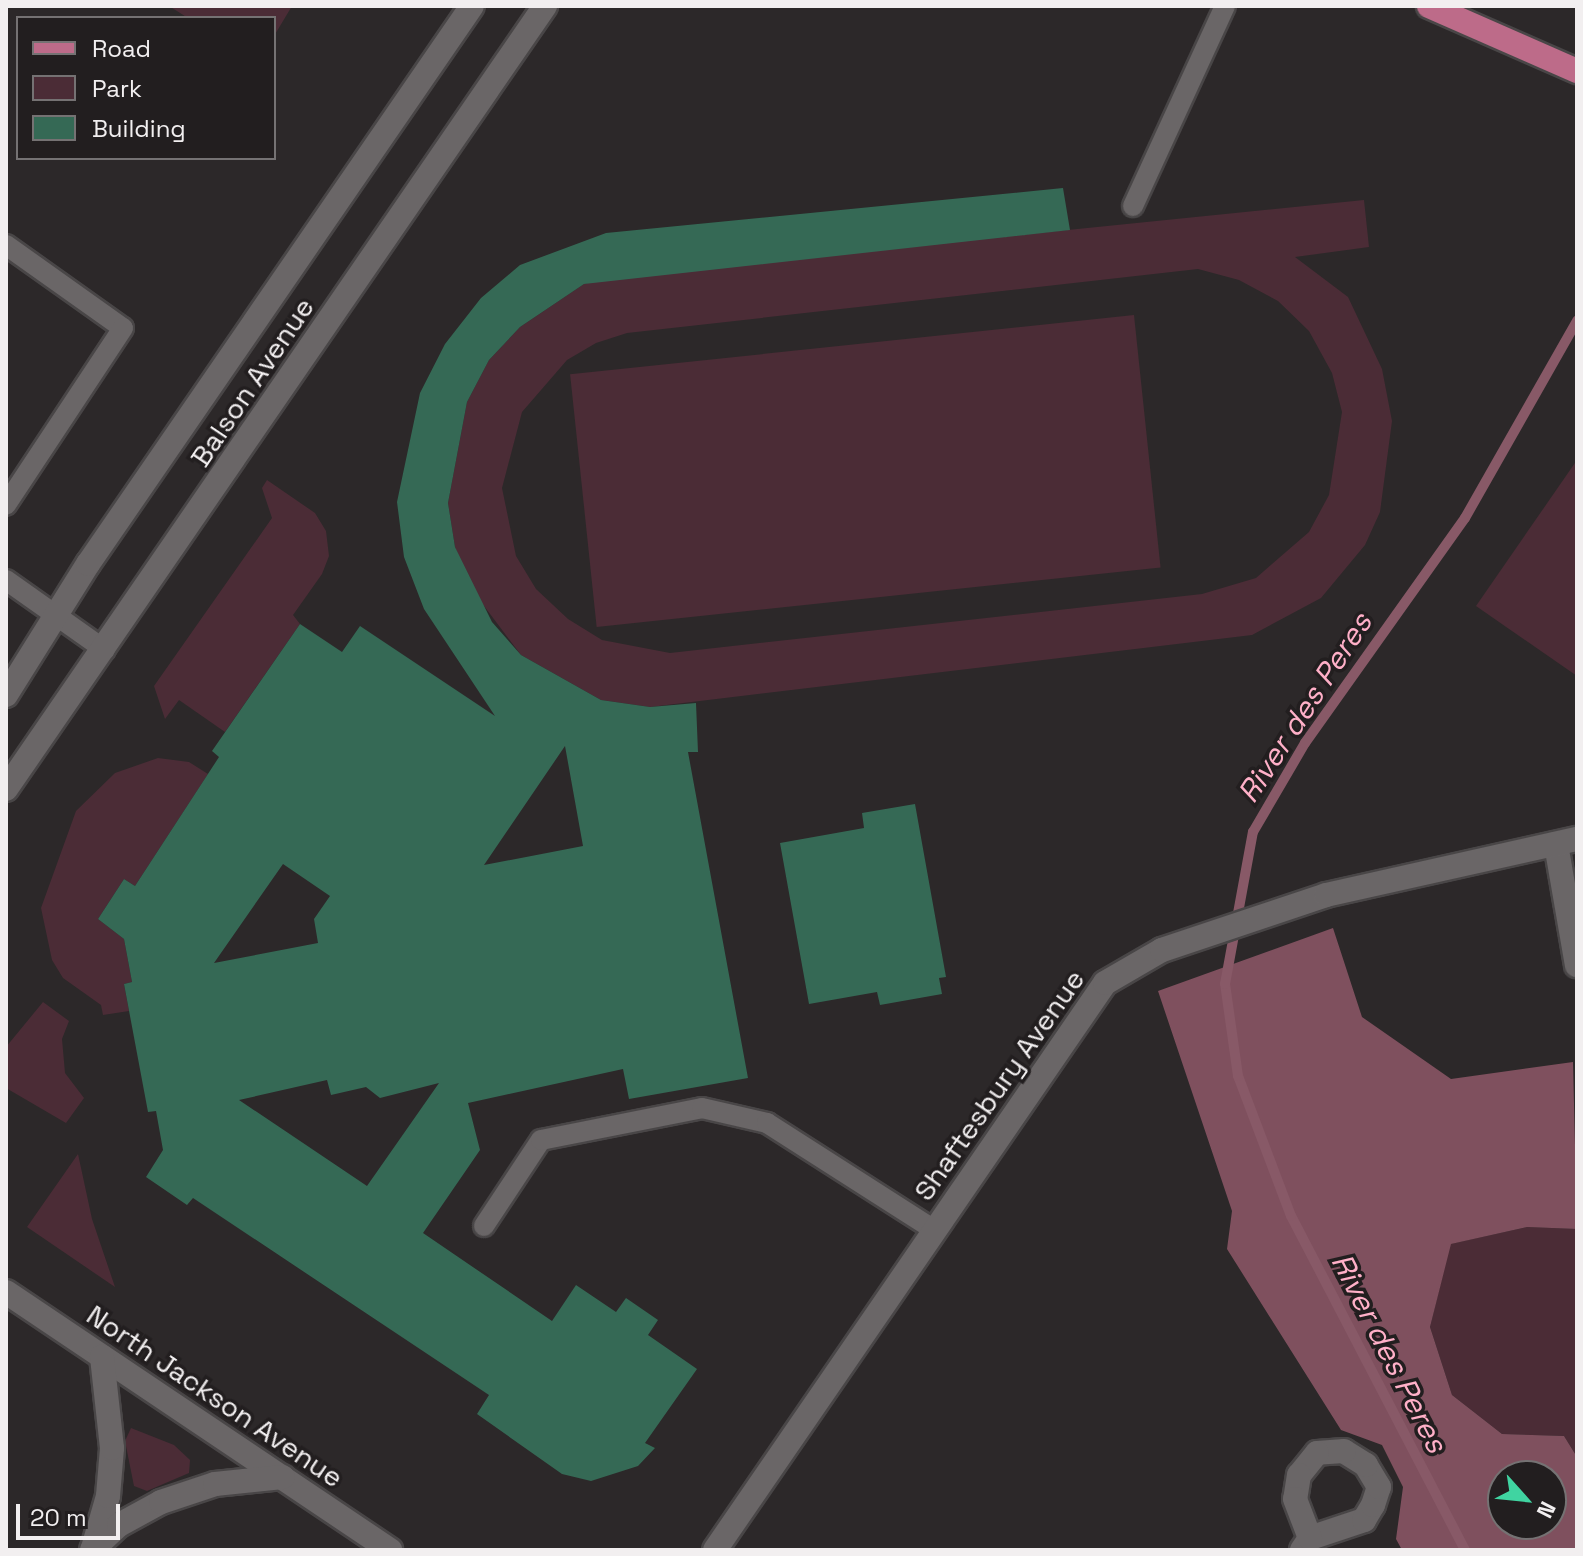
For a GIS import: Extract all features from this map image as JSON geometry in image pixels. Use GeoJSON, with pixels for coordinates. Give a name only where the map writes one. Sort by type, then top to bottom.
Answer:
{"type":"FeatureCollection","features":[{"type":"Feature","properties":{"kind":"main road"},"geometry":{"type":"LineString","coordinates":[[1429,6],[1577,71]]}},
{"type":"Feature","properties":{"kind":"street","name":"Balson Avenue"},"geometry":{"type":"LineString","coordinates":[[6,695],[56,615],[472,6]]}},
{"type":"Feature","properties":{"kind":"street","name":"Balson Avenue"},"geometry":{"type":"LineString","coordinates":[[6,789],[105,650],[545,6]]}},
{"type":"Feature","properties":{"kind":"street","name":"Shaftesbury Avenue"},"geometry":{"type":"LineString","coordinates":[[715,1550],[1105,983],[1162,950],[1292,906],[1566,842]]}},
{"type":"Feature","properties":{"kind":"street"},"geometry":{"type":"LineString","coordinates":[[1566,842],[1577,965]]}},
{"type":"Feature","properties":{"kind":"street","name":"North Jackson Avenue"},"geometry":{"type":"LineString","coordinates":[[6,1292],[390,1550]]}},
{"type":"Feature","properties":{"kind":"street"},"geometry":{"type":"LineString","coordinates":[[92,1550],[108,1496],[112,1448],[102,1357]]}},
{"type":"Feature","properties":{"kind":"street"},"geometry":{"type":"LineString","coordinates":[[92,1550],[119,1525],[161,1502],[215,1484],[283,1477]]}},
{"type":"Feature","properties":{"kind":"lane"},"geometry":{"type":"LineString","coordinates":[[1133,206],[1225,6]]}},
{"type":"Feature","properties":{"kind":"lane"},"geometry":{"type":"LineString","coordinates":[[6,245],[123,328],[6,505]]}},
{"type":"Feature","properties":{"kind":"lane"},"geometry":{"type":"LineString","coordinates":[[6,580],[105,650]]}},
{"type":"Feature","properties":{"kind":"lane"},"geometry":{"type":"LineString","coordinates":[[484,1226],[541,1140],[702,1108],[767,1123],[934,1230]]}},
{"type":"Feature","properties":{"kind":"green space"},"geometry":{"type":"Polygon","coordinates":[[[169,6],[292,6],[276,33],[276,16],[185,16],[169,6]]]}},
{"type":"Feature","properties":{"kind":"green space"},"geometry":{"type":"Polygon","coordinates":[[[1364,200],[1369,247],[1295,257],[1348,297],[1382,369],[1392,421],[1380,512],[1365,545],[1321,598],[1252,635],[650,707],[601,700],[521,655],[472,590],[455,547],[448,503],[467,402],[489,360],[520,327],[584,284],[615,276],[1364,200]],[[1198,269],[627,333],[596,343],[567,360],[522,412],[502,488],[516,556],[536,589],[568,619],[602,640],[670,653],[1202,594],[1256,578],[1309,532],[1329,495],[1342,412],[1332,373],[1309,331],[1278,301],[1239,280],[1198,269]]]}},
{"type":"Feature","properties":{"kind":"green space"},"geometry":{"type":"Polygon","coordinates":[[[1134,315],[1161,568],[597,627],[570,374],[1134,315]]]}},
{"type":"Feature","properties":{"kind":"green space"},"geometry":{"type":"Polygon","coordinates":[[[1577,460],[1577,676],[1476,606],[1577,460]]]}},
{"type":"Feature","properties":{"kind":"green space"},"geometry":{"type":"Polygon","coordinates":[[[267,480],[315,513],[326,531],[329,556],[322,574],[293,615],[300,624],[225,732],[179,700],[165,719],[154,686],[272,518],[262,488],[267,480]]]}},
{"type":"Feature","properties":{"kind":"green space"},"geometry":{"type":"Polygon","coordinates":[[[158,758],[189,762],[208,774],[135,886],[124,879],[98,919],[124,939],[132,982],[124,984],[129,1011],[103,1015],[101,1005],[63,978],[52,960],[41,908],[76,811],[115,773],[158,758]]]}},
{"type":"Feature","properties":{"kind":"green space"},"geometry":{"type":"Polygon","coordinates":[[[43,1002],[69,1021],[62,1039],[65,1073],[84,1098],[66,1123],[6,1088],[6,1047],[43,1002]]]}},
{"type":"Feature","properties":{"kind":"green space"},"geometry":{"type":"Polygon","coordinates":[[[78,1154],[92,1219],[115,1287],[27,1227],[78,1154]]]}},
{"type":"Feature","properties":{"kind":"green space"},"geometry":{"type":"Polygon","coordinates":[[[1527,1227],[1577,1229],[1577,1457],[1564,1436],[1502,1434],[1452,1395],[1430,1327],[1450,1244],[1527,1227]]]}},
{"type":"Feature","properties":{"kind":"green space"},"geometry":{"type":"Polygon","coordinates":[[[131,1428],[174,1445],[190,1460],[189,1473],[147,1491],[134,1486],[125,1441],[131,1428]]]}},
{"type":"Feature","properties":{"kind":"shaded area"},"geometry":{"type":"Polygon","coordinates":[[[1333,928],[1362,1017],[1451,1079],[1573,1062],[1577,1229],[1527,1227],[1451,1244],[1430,1327],[1452,1395],[1502,1434],[1564,1436],[1577,1457],[1577,1550],[1402,1550],[1396,1539],[1403,1487],[1382,1445],[1341,1430],[1227,1249],[1232,1211],[1158,991],[1333,928]]]}},
{"type":"Feature","properties":{"kind":"building"},"geometry":{"type":"Polygon","coordinates":[[[1063,188],[1070,230],[584,284],[520,327],[489,360],[467,402],[448,503],[455,547],[492,622],[521,655],[601,700],[650,707],[696,703],[698,752],[688,752],[748,1078],[629,1099],[623,1069],[468,1103],[480,1150],[423,1233],[552,1321],[576,1285],[616,1312],[626,1298],[658,1320],[648,1335],[697,1369],[645,1443],[655,1448],[638,1466],[591,1481],[562,1474],[477,1414],[489,1395],[193,1198],[187,1205],[146,1177],[163,1150],[156,1111],[148,1112],[124,984],[132,982],[124,939],[98,919],[124,879],[135,886],[219,757],[212,751],[300,624],[342,652],[360,626],[495,716],[424,609],[404,557],[397,502],[420,393],[445,344],[481,298],[520,265],[606,233],[1063,188]],[[565,746],[484,865],[583,846],[565,746]],[[283,864],[214,963],[318,943],[314,919],[330,896],[283,864]],[[327,1080],[239,1100],[367,1186],[439,1083],[380,1098],[366,1087],[331,1095],[327,1080]]]}},
{"type":"Feature","properties":{"kind":"building"},"geometry":{"type":"Polygon","coordinates":[[[915,804],[946,977],[939,978],[942,994],[880,1005],[877,992],[809,1004],[780,843],[864,828],[862,813],[915,804]]]}},
{"type":"Feature","properties":{"kind":"waterway","name":"River des Peres"},"geometry":{"type":"LineString","coordinates":[[1465,1550],[1291,1216],[1238,1076],[1225,984],[1253,832],[1305,743],[1465,518],[1577,321]]}}]}
